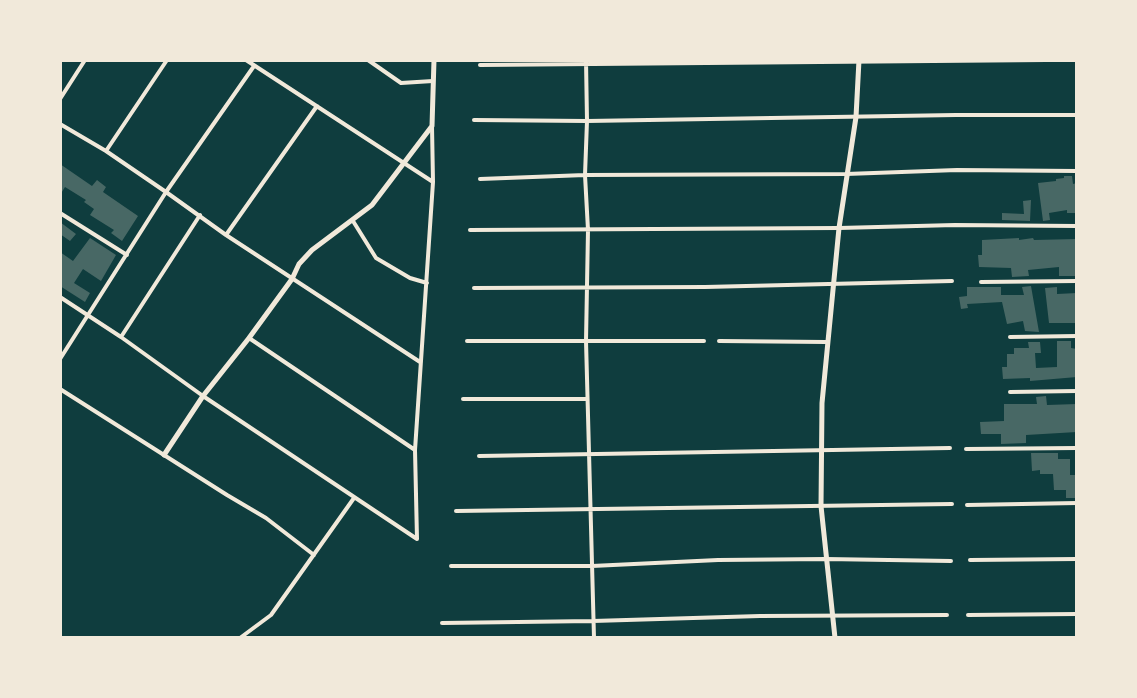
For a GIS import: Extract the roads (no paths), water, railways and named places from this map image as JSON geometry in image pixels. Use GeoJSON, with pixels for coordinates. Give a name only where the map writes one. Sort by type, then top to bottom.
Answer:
{"type":"FeatureCollection","features":[{"type":"Feature","properties":{"kind":"street"},"geometry":{"type":"LineString","coordinates":[[60,99],[85,60]]}},
{"type":"Feature","properties":{"kind":"street"},"geometry":{"type":"LineString","coordinates":[[106,151],[167,60]]}},
{"type":"Feature","properties":{"kind":"street"},"geometry":{"type":"LineString","coordinates":[[246,60],[433,182]]}},
{"type":"Feature","properties":{"kind":"street"},"geometry":{"type":"LineString","coordinates":[[368,60],[401,83],[433,81]]}},
{"type":"Feature","properties":{"kind":"street"},"geometry":{"type":"LineString","coordinates":[[60,297],[417,539],[415,450],[433,182],[434,60]]}},
{"type":"Feature","properties":{"kind":"street"},"geometry":{"type":"LineString","coordinates":[[835,638],[821,506],[822,403],[839,228],[856,117],[859,60]]}},
{"type":"Feature","properties":{"kind":"street"},"geometry":{"type":"LineString","coordinates":[[480,65],[1046,60]]}},
{"type":"Feature","properties":{"kind":"street"},"geometry":{"type":"LineString","coordinates":[[586,62],[586,341],[594,638]]}},
{"type":"Feature","properties":{"kind":"street"},"geometry":{"type":"LineString","coordinates":[[60,359],[166,192],[254,66]]}},
{"type":"Feature","properties":{"kind":"street"},"geometry":{"type":"LineString","coordinates":[[226,235],[317,106]]}},
{"type":"Feature","properties":{"kind":"street"},"geometry":{"type":"LineString","coordinates":[[474,120],[1077,115]]}},
{"type":"Feature","properties":{"kind":"street"},"geometry":{"type":"LineString","coordinates":[[60,124],[106,151],[226,235],[420,362]]}},
{"type":"Feature","properties":{"kind":"street"},"geometry":{"type":"LineString","coordinates":[[164,455],[203,396],[292,279],[299,264],[312,250],[372,205],[432,126]]}},
{"type":"Feature","properties":{"kind":"street"},"geometry":{"type":"LineString","coordinates":[[480,179],[957,170],[1077,171]]}},
{"type":"Feature","properties":{"kind":"street"},"geometry":{"type":"LineString","coordinates":[[60,213],[127,255]]}},
{"type":"Feature","properties":{"kind":"street"},"geometry":{"type":"LineString","coordinates":[[121,337],[200,215]]}},
{"type":"Feature","properties":{"kind":"street"},"geometry":{"type":"LineString","coordinates":[[353,221],[376,258],[410,278],[427,283]]}},
{"type":"Feature","properties":{"kind":"street"},"geometry":{"type":"LineString","coordinates":[[470,230],[1077,226]]}},
{"type":"Feature","properties":{"kind":"street"},"geometry":{"type":"LineString","coordinates":[[474,288],[952,281]]}},
{"type":"Feature","properties":{"kind":"street"},"geometry":{"type":"LineString","coordinates":[[981,282],[1077,281]]}},
{"type":"Feature","properties":{"kind":"street"},"geometry":{"type":"LineString","coordinates":[[1010,337],[1077,336]]}},
{"type":"Feature","properties":{"kind":"street"},"geometry":{"type":"LineString","coordinates":[[249,338],[415,450]]}},
{"type":"Feature","properties":{"kind":"street"},"geometry":{"type":"LineString","coordinates":[[467,341],[704,341]]}},
{"type":"Feature","properties":{"kind":"street"},"geometry":{"type":"LineString","coordinates":[[719,341],[826,342]]}},
{"type":"Feature","properties":{"kind":"street"},"geometry":{"type":"LineString","coordinates":[[60,389],[266,518],[314,555]]}},
{"type":"Feature","properties":{"kind":"street"},"geometry":{"type":"LineString","coordinates":[[1010,392],[1077,391]]}},
{"type":"Feature","properties":{"kind":"street"},"geometry":{"type":"LineString","coordinates":[[463,399],[587,399]]}},
{"type":"Feature","properties":{"kind":"street"},"geometry":{"type":"LineString","coordinates":[[479,456],[950,448]]}},
{"type":"Feature","properties":{"kind":"street"},"geometry":{"type":"LineString","coordinates":[[966,449],[1077,448]]}},
{"type":"Feature","properties":{"kind":"street"},"geometry":{"type":"LineString","coordinates":[[240,638],[271,615],[354,498]]}},
{"type":"Feature","properties":{"kind":"street"},"geometry":{"type":"LineString","coordinates":[[967,505],[1077,503]]}},
{"type":"Feature","properties":{"kind":"street"},"geometry":{"type":"LineString","coordinates":[[456,511],[952,504]]}},
{"type":"Feature","properties":{"kind":"street"},"geometry":{"type":"LineString","coordinates":[[970,560],[1077,559]]}},
{"type":"Feature","properties":{"kind":"street"},"geometry":{"type":"LineString","coordinates":[[451,566],[592,566],[718,560],[951,561]]}},
{"type":"Feature","properties":{"kind":"street"},"geometry":{"type":"LineString","coordinates":[[968,615],[1077,614]]}},
{"type":"Feature","properties":{"kind":"street"},"geometry":{"type":"LineString","coordinates":[[442,623],[947,615]]}}]}
